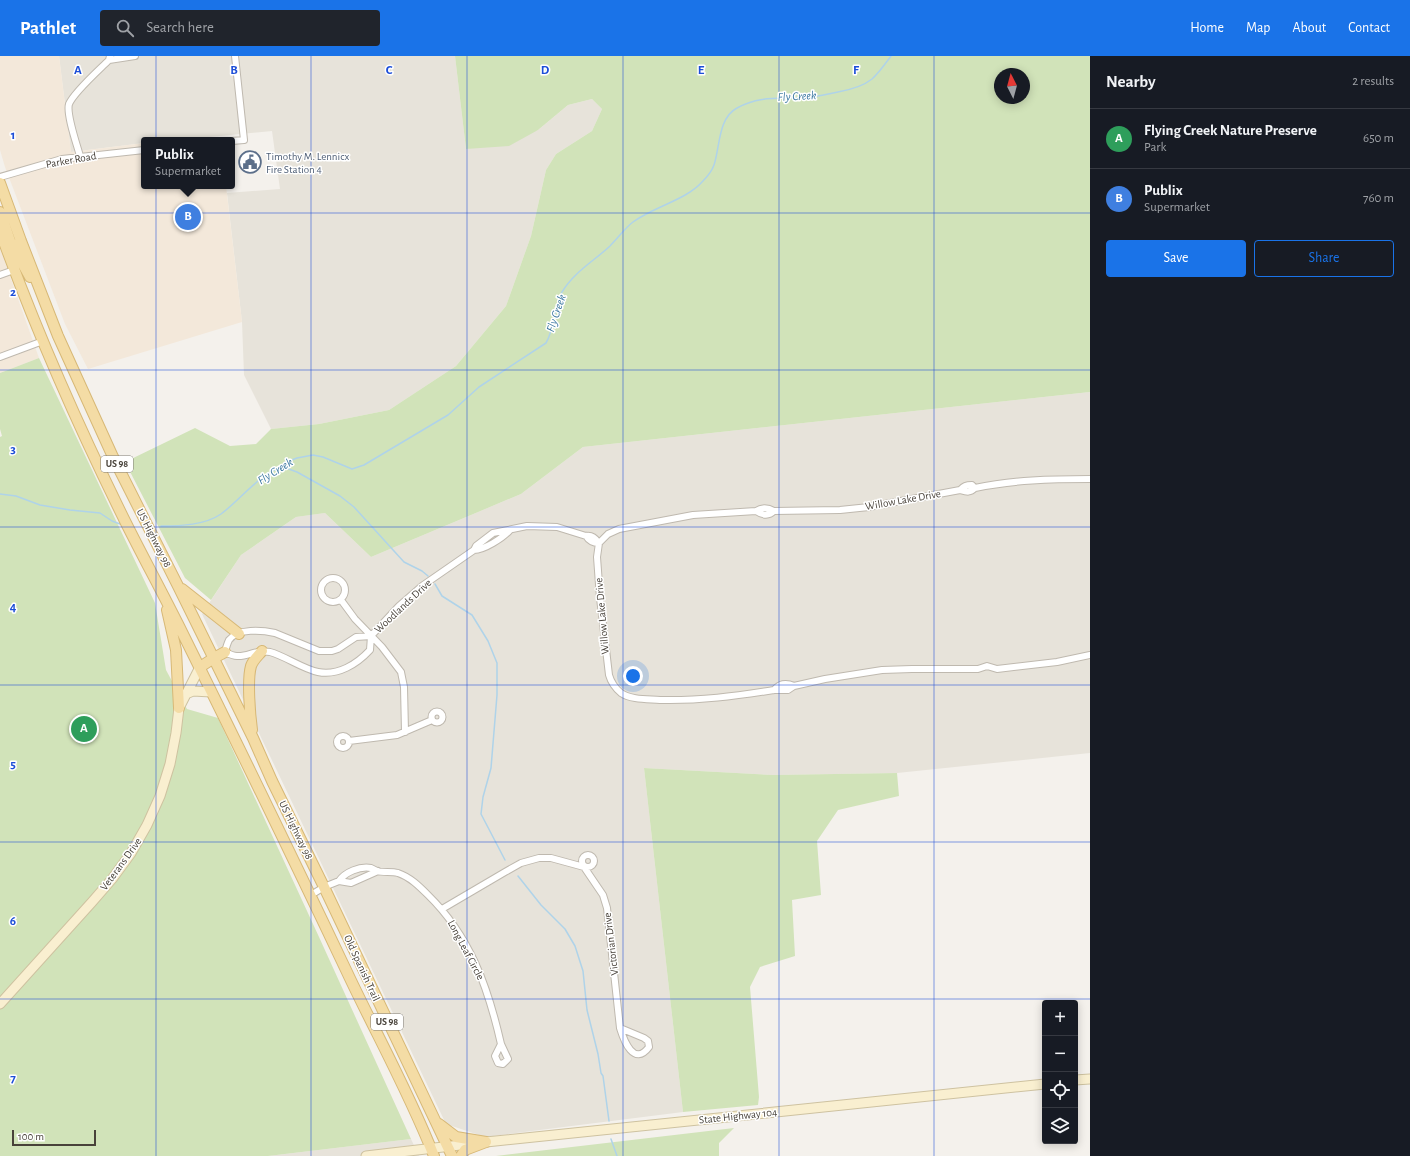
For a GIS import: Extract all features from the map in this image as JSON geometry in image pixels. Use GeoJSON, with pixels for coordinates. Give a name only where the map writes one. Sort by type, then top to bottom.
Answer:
{"type":"FeatureCollection","features":[{"type":"Feature","properties":{"kind":"main road","name":"US Highway 98"},"geometry":{"type":"LineString","coordinates":[[0,183],[42,296],[113,457],[214,658],[324,887]]}},
{"type":"Feature","properties":{"kind":"main road"},"geometry":{"type":"LineString","coordinates":[[0,212],[10,241],[23,266],[42,296]]}},
{"type":"Feature","properties":{"kind":"main road","name":"US Highway 98"},"geometry":{"type":"LineString","coordinates":[[0,231],[14,270],[54,368],[126,523],[200,667],[311,895]]}},
{"type":"Feature","properties":{"kind":"main road"},"geometry":{"type":"LineString","coordinates":[[54,368],[70,362]]}},
{"type":"Feature","properties":{"kind":"main road"},"geometry":{"type":"LineString","coordinates":[[178,586],[239,634]]}},
{"type":"Feature","properties":{"kind":"main road"},"geometry":{"type":"LineString","coordinates":[[164,597],[176,650],[179,708]]}},
{"type":"Feature","properties":{"kind":"main road"},"geometry":{"type":"LineString","coordinates":[[253,738],[250,678],[251,666],[262,651]]}},
{"type":"Feature","properties":{"kind":"main road"},"geometry":{"type":"LineString","coordinates":[[200,667],[225,652]]}},
{"type":"Feature","properties":{"kind":"main road","name":"Veterans Drive"},"geometry":{"type":"LineString","coordinates":[[0,1004],[102,890],[131,853],[147,825],[160,796],[170,764],[179,708],[200,667]]}},
{"type":"Feature","properties":{"kind":"main road"},"geometry":{"type":"LineString","coordinates":[[186,694],[193,691],[202,690],[211,692]]}},
{"type":"Feature","properties":{"kind":"main road","name":"Old Spanish Trail"},"geometry":{"type":"LineString","coordinates":[[324,887],[381,1010],[450,1151]]}},
{"type":"Feature","properties":{"kind":"main road","name":"Old Spanish Trail"},"geometry":{"type":"LineString","coordinates":[[311,895],[433,1152]]}},
{"type":"Feature","properties":{"kind":"main road"},"geometry":{"type":"LineString","coordinates":[[1078,1080],[1090,1079]]}},
{"type":"Feature","properties":{"kind":"main road","name":"State Highway 104"},"geometry":{"type":"LineString","coordinates":[[366,1156],[450,1151],[486,1142],[1042,1084]]}},
{"type":"Feature","properties":{"kind":"main road"},"geometry":{"type":"LineString","coordinates":[[437,1123],[456,1137],[486,1142]]}},
{"type":"Feature","properties":{"kind":"main road"},"geometry":{"type":"LineString","coordinates":[[461,1156],[465,1150],[486,1142]]}},
{"type":"Feature","properties":{"kind":"street"},"geometry":{"type":"LineString","coordinates":[[80,156],[71,124],[69,105],[80,89],[110,58],[135,56]]}},
{"type":"Feature","properties":{"kind":"street"},"geometry":{"type":"LineString","coordinates":[[235,56],[244,140],[235,142]]}},
{"type":"Feature","properties":{"kind":"street","name":"Parker Road"},"geometry":{"type":"LineString","coordinates":[[0,177],[56,161],[80,156],[141,150]]}},
{"type":"Feature","properties":{"kind":"street"},"geometry":{"type":"LineString","coordinates":[[0,275],[14,270]]}},
{"type":"Feature","properties":{"kind":"street"},"geometry":{"type":"LineString","coordinates":[[0,357],[43,341]]}},
{"type":"Feature","properties":{"kind":"street","name":"Willow Lake Drive"},"geometry":{"type":"LineString","coordinates":[[1090,479],[1013,482],[975,488],[967,492],[960,490],[869,507],[840,510],[774,511],[769,508],[765,508],[756,511],[693,515],[619,529],[608,534],[599,543],[597,564],[607,664],[612,684],[621,693],[633,698],[680,700],[710,699],[774,690],[778,686],[784,684],[794,686],[882,670],[978,669],[987,666],[997,669],[1057,662],[1090,655]]}},
{"type":"Feature","properties":{"kind":"street","name":"Woodlands Drive"},"geometry":{"type":"LineString","coordinates":[[225,652],[238,656],[262,651],[270,652],[318,672],[341,670],[352,666],[363,658],[370,650],[371,636],[399,606],[422,586],[474,550],[476,546],[493,533],[526,526],[557,527],[586,536],[590,535],[599,543]]}},
{"type":"Feature","properties":{"kind":"street"},"geometry":{"type":"LineString","coordinates":[[335,578],[342,582],[345,593],[341,600],[338,602],[330,602],[323,597],[321,590],[322,586],[327,580],[335,578]]}},
{"type":"Feature","properties":{"kind":"street"},"geometry":{"type":"LineString","coordinates":[[341,600],[355,620],[371,636],[401,672],[404,687],[406,732]]}},
{"type":"Feature","properties":{"kind":"street","name":"Woodlands Drive"},"geometry":{"type":"LineString","coordinates":[[239,634],[248,631],[267,631],[319,651],[338,649],[356,637],[371,636]]}},
{"type":"Feature","properties":{"kind":"street"},"geometry":{"type":"LineString","coordinates":[[225,652],[232,637],[239,634]]}},
{"type":"Feature","properties":{"kind":"street"},"geometry":{"type":"LineString","coordinates":[[349,741],[397,735],[432,720]]}},
{"type":"Feature","properties":{"kind":"street","name":"Victorian Drive"},"geometry":{"type":"LineString","coordinates":[[442,909],[521,863],[539,858],[557,859],[584,867],[603,895],[607,908],[620,1028],[625,1042],[628,1048],[639,1054],[645,1052],[649,1047],[648,1041],[644,1038],[620,1028]]}},
{"type":"Feature","properties":{"kind":"street","name":"Long Leaf Circle"},"geometry":{"type":"LineString","coordinates":[[339,882],[345,874],[355,870],[371,868],[378,871],[398,873],[415,882],[442,909],[458,930],[479,972],[493,1010],[500,1044]]}},
{"type":"Feature","properties":{"kind":"street","name":"Long Leaf Circle"},"geometry":{"type":"LineString","coordinates":[[311,895],[324,887],[339,882],[351,883],[378,871]]}},
{"type":"Feature","properties":{"kind":"shaded area"},"geometry":{"type":"Polygon","coordinates":[[[0,56],[59,56],[71,152],[141,143],[141,189],[226,189],[242,322],[88,369],[65,324],[5,167],[0,150],[0,56]]]}},
{"type":"Feature","properties":{"kind":"shaded area"},"geometry":{"type":"Polygon","coordinates":[[[59,56],[455,56],[466,149],[538,130],[568,105],[592,99],[602,109],[592,131],[556,154],[546,170],[531,236],[506,306],[456,366],[389,410],[319,424],[271,429],[244,375],[242,322],[227,193],[280,189],[272,131],[209,137],[141,137],[141,143],[71,152],[59,56]]]}},
{"type":"Feature","properties":{"kind":"shaded area"},"geometry":{"type":"Polygon","coordinates":[[[0,248],[39,358],[0,373],[0,248]]]}},
{"type":"Feature","properties":{"kind":"shaded area"},"geometry":{"type":"Polygon","coordinates":[[[1090,392],[1090,753],[897,773],[773,775],[644,768],[683,1112],[485,1137],[446,1124],[202,614],[241,555],[296,517],[325,513],[371,557],[521,494],[583,447],[1090,392]]]}},
{"type":"Feature","properties":{"kind":"shaded area"},"geometry":{"type":"Polygon","coordinates":[[[411,1139],[419,1156],[268,1156],[411,1139]]]}},
{"type":"Feature","properties":{"kind":"green space"},"geometry":{"type":"Polygon","coordinates":[[[455,56],[1090,56],[1090,392],[583,447],[521,494],[371,557],[325,513],[296,517],[241,555],[211,600],[185,578],[125,462],[195,428],[230,446],[256,444],[271,429],[319,424],[389,410],[456,366],[506,306],[531,236],[546,170],[556,154],[592,131],[602,109],[592,99],[568,105],[538,130],[509,146],[466,149],[455,56]]]}},
{"type":"Feature","properties":{"kind":"green space"},"geometry":{"type":"Polygon","coordinates":[[[39,358],[155,603],[166,670],[187,709],[218,718],[411,1139],[268,1156],[0,1156],[0,437],[2,436],[0,429],[0,373],[39,358]]]}},
{"type":"Feature","properties":{"kind":"green space"},"geometry":{"type":"Polygon","coordinates":[[[644,768],[773,775],[897,773],[899,796],[838,810],[817,841],[821,895],[792,900],[795,956],[760,967],[750,987],[759,1097],[758,1105],[683,1112],[644,768]]]}},
{"type":"Feature","properties":{"kind":"green space"},"geometry":{"type":"Polygon","coordinates":[[[734,1128],[719,1143],[719,1156],[496,1156],[734,1128]]]}},
{"type":"Feature","properties":{"kind":"waterway","name":"Fly Creek"},"geometry":{"type":"LineString","coordinates":[[161,526],[177,526],[200,523],[215,518],[267,474],[283,467],[284,463],[297,458],[313,455],[323,457],[352,469],[364,465],[448,415],[479,387],[546,343],[562,292],[572,278],[610,246],[630,224],[650,212],[687,194],[704,180],[714,165],[726,119],[737,108],[764,99],[814,97],[855,88],[872,79],[891,56]]}},
{"type":"Feature","properties":{"kind":"waterway"},"geometry":{"type":"LineString","coordinates":[[283,467],[297,472],[340,496],[354,507],[404,562],[422,571],[428,576]]}},
{"type":"Feature","properties":{"kind":"waterway","name":"Fly Creek"},"geometry":{"type":"LineString","coordinates":[[0,494],[16,496],[40,505],[100,513],[112,521],[120,524]]}},
{"type":"Feature","properties":{"kind":"waterway"},"geometry":{"type":"LineString","coordinates":[[435,584],[442,596],[472,615],[488,641],[497,663],[497,695],[491,768],[483,797],[481,814],[505,860]]}},
{"type":"Feature","properties":{"kind":"waterway"},"geometry":{"type":"LineString","coordinates":[[518,876],[541,905],[565,929],[575,946],[583,971],[587,1010],[601,1073],[603,1076],[609,1121]]}},
{"type":"Feature","properties":{"kind":"waterway"},"geometry":{"type":"LineString","coordinates":[[611,1139],[617,1156]]}},
{"type":"Feature","properties":{"kind":"place","name":"Timothy M. Lennicx Fire Station 4"},"geometry":{"type":"Point","coordinates":[250,162]}},
{"type":"Feature","properties":{"kind":"place","name":"Publix"},"geometry":{"type":"Point","coordinates":[188,217]}},
{"type":"Feature","properties":{"kind":"place","name":"Flying Creek Nature Preserve"},"geometry":{"type":"Point","coordinates":[84,729]}}]}
